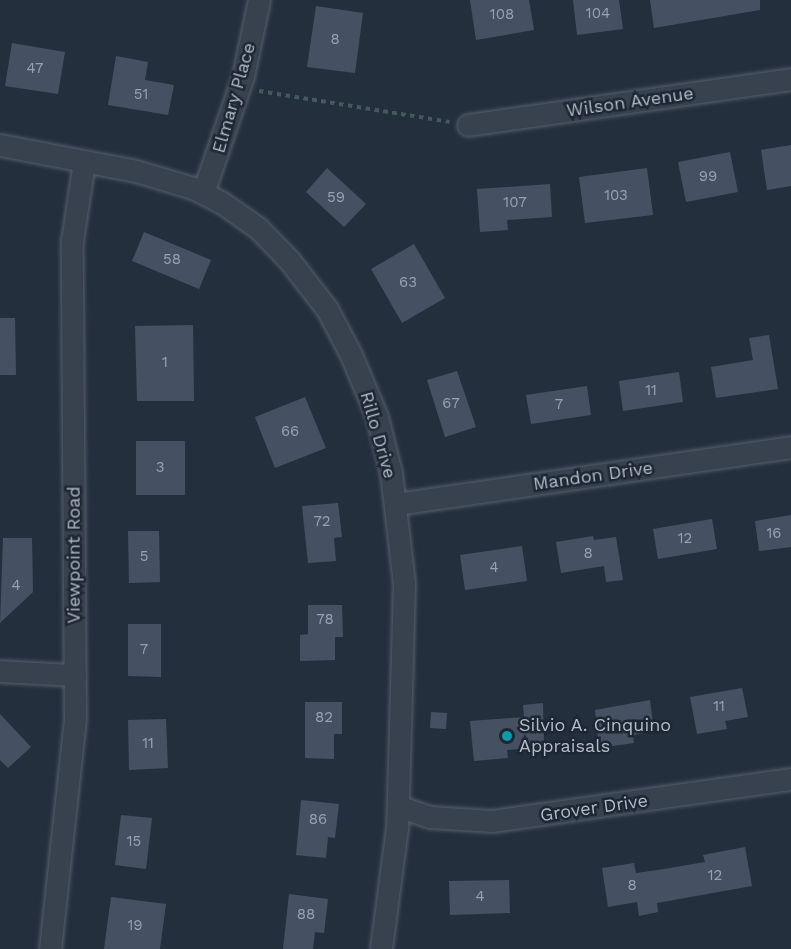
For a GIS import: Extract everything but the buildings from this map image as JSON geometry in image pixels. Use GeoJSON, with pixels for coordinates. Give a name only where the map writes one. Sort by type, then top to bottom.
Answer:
{"type":"FeatureCollection","features":[{"type":"Feature","properties":{"kind":"street","name":"Elmary Place"},"geometry":{"type":"LineString","coordinates":[[204,194],[239,88],[259,0]]}},
{"type":"Feature","properties":{"kind":"street","name":"Wilson Avenue"},"geometry":{"type":"LineString","coordinates":[[468,125],[791,79]]}},
{"type":"Feature","properties":{"kind":"street","name":"Rillo Drive"},"geometry":{"type":"LineString","coordinates":[[0,145],[136,171],[204,194],[258,228],[289,260],[327,309],[376,417],[396,504],[404,583],[398,806],[381,949]]}},
{"type":"Feature","properties":{"kind":"street","name":"Viewpoint Road"},"geometry":{"type":"LineString","coordinates":[[51,949],[71,782],[75,675],[72,241],[84,162]]}},
{"type":"Feature","properties":{"kind":"street","name":"Mandon Drive"},"geometry":{"type":"LineString","coordinates":[[396,504],[791,447]]}},
{"type":"Feature","properties":{"kind":"street"},"geometry":{"type":"LineString","coordinates":[[0,671],[75,675]]}},
{"type":"Feature","properties":{"kind":"street","name":"Grover Drive"},"geometry":{"type":"LineString","coordinates":[[398,806],[441,819],[492,821],[791,779]]}},
{"type":"Feature","properties":{"kind":"path"},"geometry":{"type":"LineString","coordinates":[[239,88],[468,125]]}},
{"type":"Feature","properties":{"kind":"place","name":"Silvio A. Cinquino Appraisals"},"geometry":{"type":"Point","coordinates":[507,736]}}]}
